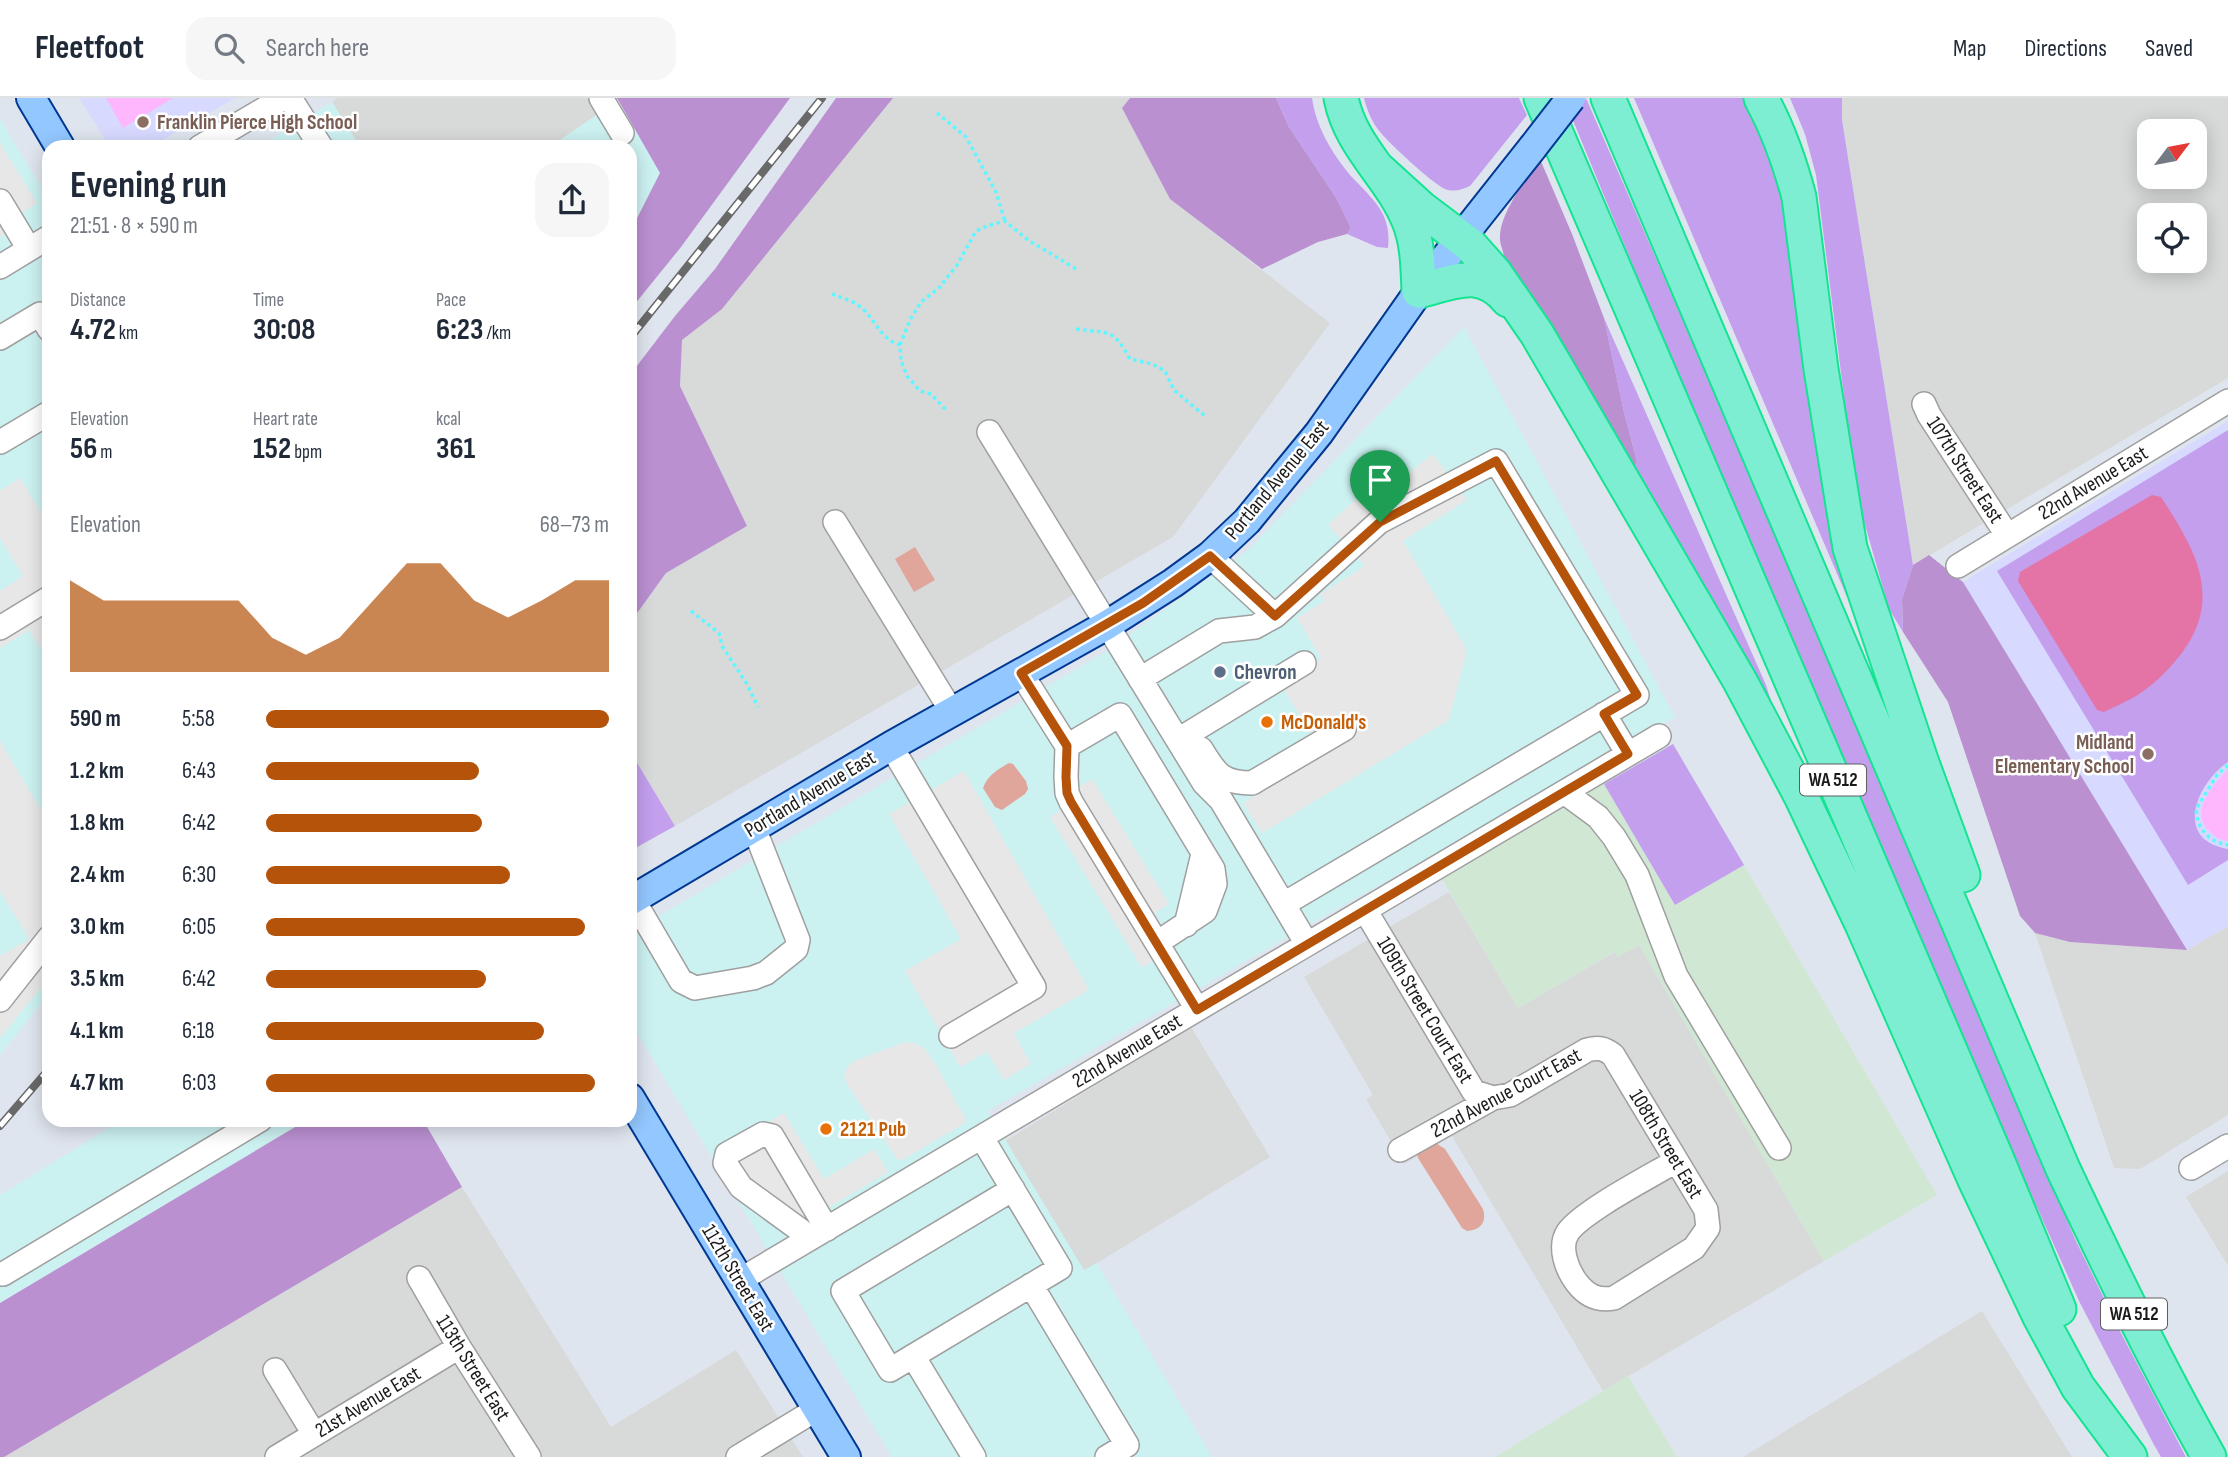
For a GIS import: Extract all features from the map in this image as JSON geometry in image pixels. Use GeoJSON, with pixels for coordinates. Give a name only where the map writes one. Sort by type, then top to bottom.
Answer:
{"type":"FeatureCollection","features":[{"type":"Feature","properties":{"kind":"highway"},"geometry":{"type":"LineString","coordinates":[[1341,98],[1357,142],[1377,168],[1409,222],[1417,251],[1419,291],[1461,280],[1476,279],[1488,283],[1499,289],[1537,334]]}},
{"type":"Feature","properties":{"kind":"highway","name":"WA 512"},"geometry":{"type":"LineString","coordinates":[[1541,98],[2069,1331],[2133,1457]]}},
{"type":"Feature","properties":{"kind":"highway","name":"WA 512"},"geometry":{"type":"LineString","coordinates":[[1608,98],[2063,1169],[2100,1248],[2209,1457]]}},
{"type":"Feature","properties":{"kind":"highway"},"geometry":{"type":"LineString","coordinates":[[1761,98],[1792,170],[1799,197],[1821,369],[1850,548],[2063,1169]]}},
{"type":"Feature","properties":{"kind":"highway"},"geometry":{"type":"LineString","coordinates":[[1377,168],[1421,208],[1462,238],[1495,273],[1537,334],[1740,681],[1801,796],[2040,1317],[2078,1387],[2133,1457]]}},
{"type":"Feature","properties":{"kind":"main road"},"geometry":{"type":"LineString","coordinates":[[31,98],[56,140]]}},
{"type":"Feature","properties":{"kind":"main road","name":"Portland Avenue East"},"geometry":{"type":"LineString","coordinates":[[637,896],[891,746],[1107,625],[1210,556],[1247,521],[1302,454],[1419,291],[1571,98]]}},
{"type":"Feature","properties":{"kind":"main road","name":"112th Street East"},"geometry":{"type":"LineString","coordinates":[[637,1110],[846,1457]]}},
{"type":"Feature","properties":{"kind":"street"},"geometry":{"type":"LineString","coordinates":[[601,98],[622,133]]}},
{"type":"Feature","properties":{"kind":"street"},"geometry":{"type":"LineString","coordinates":[[212,140],[282,99],[315,140]]}},
{"type":"Feature","properties":{"kind":"street"},"geometry":{"type":"LineString","coordinates":[[0,201],[29,249]]}},
{"type":"Feature","properties":{"kind":"street"},"geometry":{"type":"LineString","coordinates":[[0,267],[42,241]]}},
{"type":"Feature","properties":{"kind":"street"},"geometry":{"type":"LineString","coordinates":[[0,338],[40,314],[42,317]]}},
{"type":"Feature","properties":{"kind":"street","name":"22nd Avenue East"},"geometry":{"type":"LineString","coordinates":[[1958,566],[2228,401]]}},
{"type":"Feature","properties":{"kind":"street","name":"107th Street East"},"geometry":{"type":"LineString","coordinates":[[1924,404],[1928,415],[2007,535]]}},
{"type":"Feature","properties":{"kind":"street"},"geometry":{"type":"LineString","coordinates":[[0,442],[42,417]]}},
{"type":"Feature","properties":{"kind":"street"},"geometry":{"type":"LineString","coordinates":[[989,432],[1140,679],[1215,773],[1235,783],[1252,783],[1344,729]]}},
{"type":"Feature","properties":{"kind":"street"},"geometry":{"type":"LineString","coordinates":[[1140,679],[1219,631],[1255,627],[1275,616],[1380,522],[1496,461],[1637,695],[1284,904]]}},
{"type":"Feature","properties":{"kind":"street"},"geometry":{"type":"LineString","coordinates":[[835,522],[952,712]]}},
{"type":"Feature","properties":{"kind":"street"},"geometry":{"type":"LineString","coordinates":[[1210,556],[1275,616]]}},
{"type":"Feature","properties":{"kind":"street"},"geometry":{"type":"LineString","coordinates":[[0,628],[42,602]]}},
{"type":"Feature","properties":{"kind":"street"},"geometry":{"type":"LineString","coordinates":[[1184,736],[1304,663]]}},
{"type":"Feature","properties":{"kind":"street"},"geometry":{"type":"LineString","coordinates":[[1021,673],[1067,746],[1067,793],[1071,802],[1197,1010]]}},
{"type":"Feature","properties":{"kind":"street"},"geometry":{"type":"LineString","coordinates":[[1604,714],[1628,754]]}},
{"type":"Feature","properties":{"kind":"street"},"geometry":{"type":"LineString","coordinates":[[1067,746],[1120,715],[1203,854],[1186,925],[1157,943]]}},
{"type":"Feature","properties":{"kind":"street"},"geometry":{"type":"LineString","coordinates":[[1184,736],[1204,783],[1221,800],[1307,944]]}},
{"type":"Feature","properties":{"kind":"street","name":"22nd Avenue East"},"geometry":{"type":"LineString","coordinates":[[740,1280],[1659,736]]}},
{"type":"Feature","properties":{"kind":"street"},"geometry":{"type":"LineString","coordinates":[[891,746],[1034,987],[951,1036]]}},
{"type":"Feature","properties":{"kind":"street"},"geometry":{"type":"LineString","coordinates":[[1564,792],[1598,817],[1614,837],[1637,875],[1676,975],[1779,1148]]}},
{"type":"Feature","properties":{"kind":"street"},"geometry":{"type":"LineString","coordinates":[[637,910],[681,981],[687,986],[695,988],[753,978],[766,973],[796,949],[798,940],[754,828]]}},
{"type":"Feature","properties":{"kind":"street","name":"109th Street Court East"},"geometry":{"type":"LineString","coordinates":[[1365,910],[1474,1092],[1493,1098]]}},
{"type":"Feature","properties":{"kind":"street"},"geometry":{"type":"LineString","coordinates":[[0,1000],[42,947]]}},
{"type":"Feature","properties":{"kind":"street","name":"22nd Avenue Court East"},"geometry":{"type":"LineString","coordinates":[[1400,1150],[1493,1098],[1510,1095],[1587,1050],[1596,1047],[1606,1049],[1613,1055]]}},
{"type":"Feature","properties":{"kind":"street","name":"108th Street East"},"geometry":{"type":"LineString","coordinates":[[1613,1055],[1706,1210],[1708,1220],[1704,1236],[1694,1248],[1614,1298],[1605,1300],[1592,1296],[1573,1278],[1568,1267],[1564,1245],[1566,1234],[1584,1216],[1676,1161]]}},
{"type":"Feature","properties":{"kind":"street"},"geometry":{"type":"LineString","coordinates":[[3,1274],[248,1127]]}},
{"type":"Feature","properties":{"kind":"street"},"geometry":{"type":"LineString","coordinates":[[982,1138],[1013,1189],[1060,1268],[890,1370],[843,1292],[1013,1189]]}},
{"type":"Feature","properties":{"kind":"street"},"geometry":{"type":"LineString","coordinates":[[2191,1168],[2228,1146]]}},
{"type":"Feature","properties":{"kind":"street","name":"113th Street East"},"geometry":{"type":"LineString","coordinates":[[419,1278],[529,1457]]}},
{"type":"Feature","properties":{"kind":"street"},"geometry":{"type":"LineString","coordinates":[[1031,1285],[1127,1445],[1107,1457]]}},
{"type":"Feature","properties":{"kind":"street","name":"21st Avenue East"},"geometry":{"type":"LineString","coordinates":[[277,1457],[459,1347]]}},
{"type":"Feature","properties":{"kind":"street"},"geometry":{"type":"LineString","coordinates":[[914,1356],[974,1457]]}},
{"type":"Feature","properties":{"kind":"street"},"geometry":{"type":"LineString","coordinates":[[275,1370],[314,1434]]}},
{"type":"Feature","properties":{"kind":"street"},"geometry":{"type":"LineString","coordinates":[[738,1457],[817,1409]]}},
{"type":"Feature","properties":{"kind":"path"},"geometry":{"type":"LineString","coordinates":[[937,113],[966,137],[996,192],[1004,221],[1028,240],[1078,271]]}},
{"type":"Feature","properties":{"kind":"path"},"geometry":{"type":"LineString","coordinates":[[947,411],[931,394],[920,391],[907,376],[901,360],[900,345],[921,302],[939,288],[957,265],[976,231],[1004,221]]}},
{"type":"Feature","properties":{"kind":"path"},"geometry":{"type":"LineString","coordinates":[[832,294],[862,307],[881,334],[890,342],[900,345]]}},
{"type":"Feature","properties":{"kind":"path"},"geometry":{"type":"LineString","coordinates":[[1076,329],[1113,334],[1130,359],[1152,364],[1165,371],[1174,390],[1206,417]]}},
{"type":"Feature","properties":{"kind":"path"},"geometry":{"type":"LineString","coordinates":[[691,611],[719,633],[722,646],[747,684],[758,707]]}},
{"type":"Feature","properties":{"kind":"path"},"geometry":{"type":"LineString","coordinates":[[2228,765],[2217,775],[2196,809],[2199,823],[2206,835],[2228,845]]}},
{"type":"Feature","properties":{"kind":"shaded area","name":"Franklin Pierce High School"},"geometry":{"type":"Polygon","coordinates":[[[79,98],[235,98],[162,140],[106,140],[79,98]]]}},
{"type":"Feature","properties":{"kind":"shaded area"},"geometry":{"type":"Polygon","coordinates":[[[106,98],[173,98],[123,128],[106,98]]]}},
{"type":"Feature","properties":{"kind":"shaded area"},"geometry":{"type":"Polygon","coordinates":[[[338,98],[618,100],[560,140],[356,140],[332,102],[338,98]]]}},
{"type":"Feature","properties":{"kind":"shaded area"},"geometry":{"type":"Polygon","coordinates":[[[617,98],[790,98],[681,247],[637,301],[637,218],[660,173],[617,98]]]}},
{"type":"Feature","properties":{"kind":"shaded area"},"geometry":{"type":"Polygon","coordinates":[[[836,98],[893,98],[722,309],[682,340],[680,386],[747,526],[666,573],[637,613],[637,366],[715,269],[836,98]]]}},
{"type":"Feature","properties":{"kind":"shaded area"},"geometry":{"type":"Polygon","coordinates":[[[893,98],[1130,98],[1122,108],[1170,199],[1330,323],[1173,537],[675,826],[637,763],[637,613],[666,573],[747,526],[680,386],[682,340],[722,309],[893,98]]]}},
{"type":"Feature","properties":{"kind":"shaded area"},"geometry":{"type":"Polygon","coordinates":[[[1130,98],[1276,98],[1289,127],[1337,199],[1351,228],[1347,234],[1318,242],[1262,269],[1170,199],[1122,108],[1130,98]]]}},
{"type":"Feature","properties":{"kind":"shaded area"},"geometry":{"type":"Polygon","coordinates":[[[1276,98],[1312,98],[1317,119],[1331,149],[1384,215],[1388,248],[1377,247],[1347,234],[1351,228],[1337,199],[1289,127],[1276,98]]]}},
{"type":"Feature","properties":{"kind":"shaded area"},"geometry":{"type":"Polygon","coordinates":[[[1364,98],[1519,98],[1527,115],[1470,186],[1450,190],[1429,178],[1386,139],[1372,121],[1364,98]]]}},
{"type":"Feature","properties":{"kind":"shaded area"},"geometry":{"type":"Polygon","coordinates":[[[1586,98],[1746,465],[2075,1239],[2186,1457],[2161,1457],[2153,1443],[2079,1301],[1975,1069],[1785,620],[1696,419],[1572,118],[1586,98]]]}},
{"type":"Feature","properties":{"kind":"shaded area"},"geometry":{"type":"Polygon","coordinates":[[[1634,98],[1748,98],[1787,203],[1852,601],[1847,597],[1634,98]]]}},
{"type":"Feature","properties":{"kind":"shaded area"},"geometry":{"type":"Polygon","coordinates":[[[1790,98],[1842,98],[1842,120],[1913,565],[1902,599],[1903,632],[1889,609],[1863,518],[1850,444],[1816,175],[1805,134],[1790,98]]]}},
{"type":"Feature","properties":{"kind":"shaded area"},"geometry":{"type":"Polygon","coordinates":[[[1842,98],[2228,98],[2228,378],[1913,565],[1842,120],[1842,98]]]}},
{"type":"Feature","properties":{"kind":"shaded area"},"geometry":{"type":"Polygon","coordinates":[[[618,100],[660,173],[637,218],[637,140],[560,140],[618,100]]]}},
{"type":"Feature","properties":{"kind":"shaded area"},"geometry":{"type":"Polygon","coordinates":[[[332,102],[356,140],[270,140],[332,102]]]}},
{"type":"Feature","properties":{"kind":"shaded area"},"geometry":{"type":"Polygon","coordinates":[[[0,119],[42,188],[42,1003],[0,1055],[0,119]]]}},
{"type":"Feature","properties":{"kind":"shaded area"},"geometry":{"type":"Polygon","coordinates":[[[0,143],[37,203],[21,213],[26,221],[0,237],[0,143]]]}},
{"type":"Feature","properties":{"kind":"shaded area"},"geometry":{"type":"Polygon","coordinates":[[[1540,159],[1604,318],[1637,462],[1634,468],[1504,256],[1500,239],[1504,218],[1514,197],[1540,159]]]}},
{"type":"Feature","properties":{"kind":"shaded area"},"geometry":{"type":"Polygon","coordinates":[[[1604,318],[1772,704],[1757,684],[1634,468],[1637,462],[1604,318]]]}},
{"type":"Feature","properties":{"kind":"shaded area"},"geometry":{"type":"Polygon","coordinates":[[[1464,327],[1675,717],[988,1111],[1084,1270],[1097,1263],[1212,1457],[892,1457],[637,1033],[637,929],[1105,652],[1247,551],[1464,327]]]}},
{"type":"Feature","properties":{"kind":"shaded area","name":"Midland Elementary School"},"geometry":{"type":"Polygon","coordinates":[[[2228,421],[2228,926],[2187,950],[1963,582],[2228,421]]]}},
{"type":"Feature","properties":{"kind":"shaded area","name":"Midland Elementary School"},"geometry":{"type":"Polygon","coordinates":[[[2228,430],[2228,762],[2207,784],[2199,797],[2195,823],[2200,835],[2211,844],[2228,849],[2228,860],[2188,885],[1997,571],[2228,430]]]}},
{"type":"Feature","properties":{"kind":"shaded area"},"geometry":{"type":"Polygon","coordinates":[[[1433,454],[1467,500],[1403,541],[1467,650],[1449,720],[1262,833],[1243,803],[1323,754],[1280,683],[1321,658],[1297,618],[1324,601],[1320,594],[1365,566],[1328,525],[1366,490],[1375,499],[1433,454]]]}},
{"type":"Feature","properties":{"kind":"shaded area"},"geometry":{"type":"Polygon","coordinates":[[[20,478],[42,514],[42,651],[29,630],[0,648],[0,591],[23,576],[0,538],[0,491],[20,478]]]}},
{"type":"Feature","properties":{"kind":"shaded area"},"geometry":{"type":"Polygon","coordinates":[[[2152,495],[2161,497],[2194,555],[2203,593],[2201,613],[2194,633],[2181,654],[2163,674],[2138,695],[2104,712],[2097,710],[2018,581],[2020,572],[2152,495]]]}},
{"type":"Feature","properties":{"kind":"shaded area"},"geometry":{"type":"Polygon","coordinates":[[[915,547],[935,580],[914,592],[895,559],[915,547]]]}},
{"type":"Feature","properties":{"kind":"shaded area"},"geometry":{"type":"Polygon","coordinates":[[[1929,555],[1963,582],[2187,950],[2070,942],[2035,933],[2020,916],[1948,702],[1903,632],[1902,599],[1913,565],[1929,555]]]}},
{"type":"Feature","properties":{"kind":"shaded area"},"geometry":{"type":"Polygon","coordinates":[[[0,741],[42,811],[42,987],[0,1038],[0,956],[29,939],[0,891],[0,741]]]}},
{"type":"Feature","properties":{"kind":"shaded area"},"geometry":{"type":"Polygon","coordinates":[[[1673,744],[1744,865],[1675,905],[1604,784],[1673,744]]]}},
{"type":"Feature","properties":{"kind":"shaded area"},"geometry":{"type":"Polygon","coordinates":[[[637,763],[675,826],[637,847],[637,763]]]}},
{"type":"Feature","properties":{"kind":"shaded area"},"geometry":{"type":"Polygon","coordinates":[[[1009,763],[1013,764],[1026,781],[1028,789],[1002,810],[995,807],[983,788],[990,776],[1009,763]]]}},
{"type":"Feature","properties":{"kind":"shaded area"},"geometry":{"type":"Polygon","coordinates":[[[2228,769],[2228,841],[2209,831],[2201,815],[2205,799],[2228,769]]]}},
{"type":"Feature","properties":{"kind":"shaded area"},"geometry":{"type":"Polygon","coordinates":[[[964,771],[1089,990],[1014,1033],[1031,1064],[1004,1080],[987,1052],[960,1067],[905,971],[961,939],[889,814],[964,771]]]}},
{"type":"Feature","properties":{"kind":"shaded area"},"geometry":{"type":"Polygon","coordinates":[[[1092,779],[1169,904],[1155,913],[1176,947],[1142,968],[1050,817],[1065,808],[1060,799],[1092,779]]]}},
{"type":"Feature","properties":{"kind":"shaded area"},"geometry":{"type":"Polygon","coordinates":[[[1604,784],[1675,905],[1744,865],[1937,1195],[1824,1261],[1639,945],[1618,957],[1614,952],[1518,1008],[1442,879],[1604,784]]]}},
{"type":"Feature","properties":{"kind":"shaded area"},"geometry":{"type":"Polygon","coordinates":[[[1449,892],[1518,1008],[1615,952],[1618,957],[1639,945],[1824,1261],[1603,1391],[1452,1136],[1404,1164],[1366,1099],[1373,1095],[1304,977],[1449,892]]]}},
{"type":"Feature","properties":{"kind":"shaded area"},"geometry":{"type":"Polygon","coordinates":[[[2228,926],[2228,1115],[2140,1169],[2114,1168],[2035,933],[2070,942],[2187,950],[2228,926]]]}},
{"type":"Feature","properties":{"kind":"shaded area"},"geometry":{"type":"Polygon","coordinates":[[[1191,1027],[1270,1157],[1084,1271],[1005,1141],[1191,1027]]]}},
{"type":"Feature","properties":{"kind":"shaded area"},"geometry":{"type":"Polygon","coordinates":[[[905,1042],[924,1048],[966,1120],[902,1160],[897,1159],[848,1086],[844,1075],[854,1061],[905,1042]]]}},
{"type":"Feature","properties":{"kind":"shaded area"},"geometry":{"type":"Polygon","coordinates":[[[784,1113],[824,1179],[874,1149],[888,1172],[790,1231],[732,1185],[714,1155],[784,1113]]]}},
{"type":"Feature","properties":{"kind":"shaded area"},"geometry":{"type":"Polygon","coordinates":[[[111,1127],[295,1127],[0,1303],[0,1195],[111,1127]]]}},
{"type":"Feature","properties":{"kind":"shaded area"},"geometry":{"type":"Polygon","coordinates":[[[295,1127],[427,1127],[462,1187],[4,1457],[0,1457],[0,1303],[295,1127]]]}},
{"type":"Feature","properties":{"kind":"shaded area"},"geometry":{"type":"Polygon","coordinates":[[[1436,1143],[1445,1149],[1483,1209],[1482,1224],[1476,1229],[1467,1231],[1462,1228],[1418,1158],[1417,1154],[1436,1143]]]}},
{"type":"Feature","properties":{"kind":"shaded area"},"geometry":{"type":"Polygon","coordinates":[[[2228,1171],[2228,1266],[2186,1197],[2228,1171]]]}},
{"type":"Feature","properties":{"kind":"shaded area"},"geometry":{"type":"Polygon","coordinates":[[[462,1187],[611,1427],[736,1350],[803,1457],[4,1457],[462,1187]]]}},
{"type":"Feature","properties":{"kind":"shaded area"},"geometry":{"type":"Polygon","coordinates":[[[1982,1311],[2072,1457],[1743,1457],[1982,1311]]]}},
{"type":"Feature","properties":{"kind":"shaded area"},"geometry":{"type":"Polygon","coordinates":[[[1628,1376],[1677,1457],[1495,1457],[1603,1391],[1628,1376]]]}},
{"type":"Feature","properties":{"kind":"railway"},"geometry":{"type":"LineString","coordinates":[[637,329],[822,98]]}},
{"type":"Feature","properties":{"kind":"railway"},"geometry":{"type":"LineString","coordinates":[[0,1126],[42,1077]]}},
{"type":"Feature","properties":{"kind":"place","name":"Franklin Pierce High School"},"geometry":{"type":"Point","coordinates":[143,122]}},
{"type":"Feature","properties":{"kind":"place","name":"Chevron"},"geometry":{"type":"Point","coordinates":[1220,672]}},
{"type":"Feature","properties":{"kind":"place","name":"McDonald's"},"geometry":{"type":"Point","coordinates":[1267,722]}},
{"type":"Feature","properties":{"kind":"place","name":"Midland Elementary School"},"geometry":{"type":"Point","coordinates":[2148,754]}},
{"type":"Feature","properties":{"kind":"place","name":"2121 Pub"},"geometry":{"type":"Point","coordinates":[826,1129]}},
{"type":"Feature","properties":{"kind":"route"},"geometry":{"type":"LineString","coordinates":[[1496,461],[1637,695],[1604,714],[1628,754],[1197,1010],[1071,802],[1067,793],[1067,746],[1021,673],[1143,603],[1210,556],[1275,616],[1380,522],[1496,461]]}}]}
